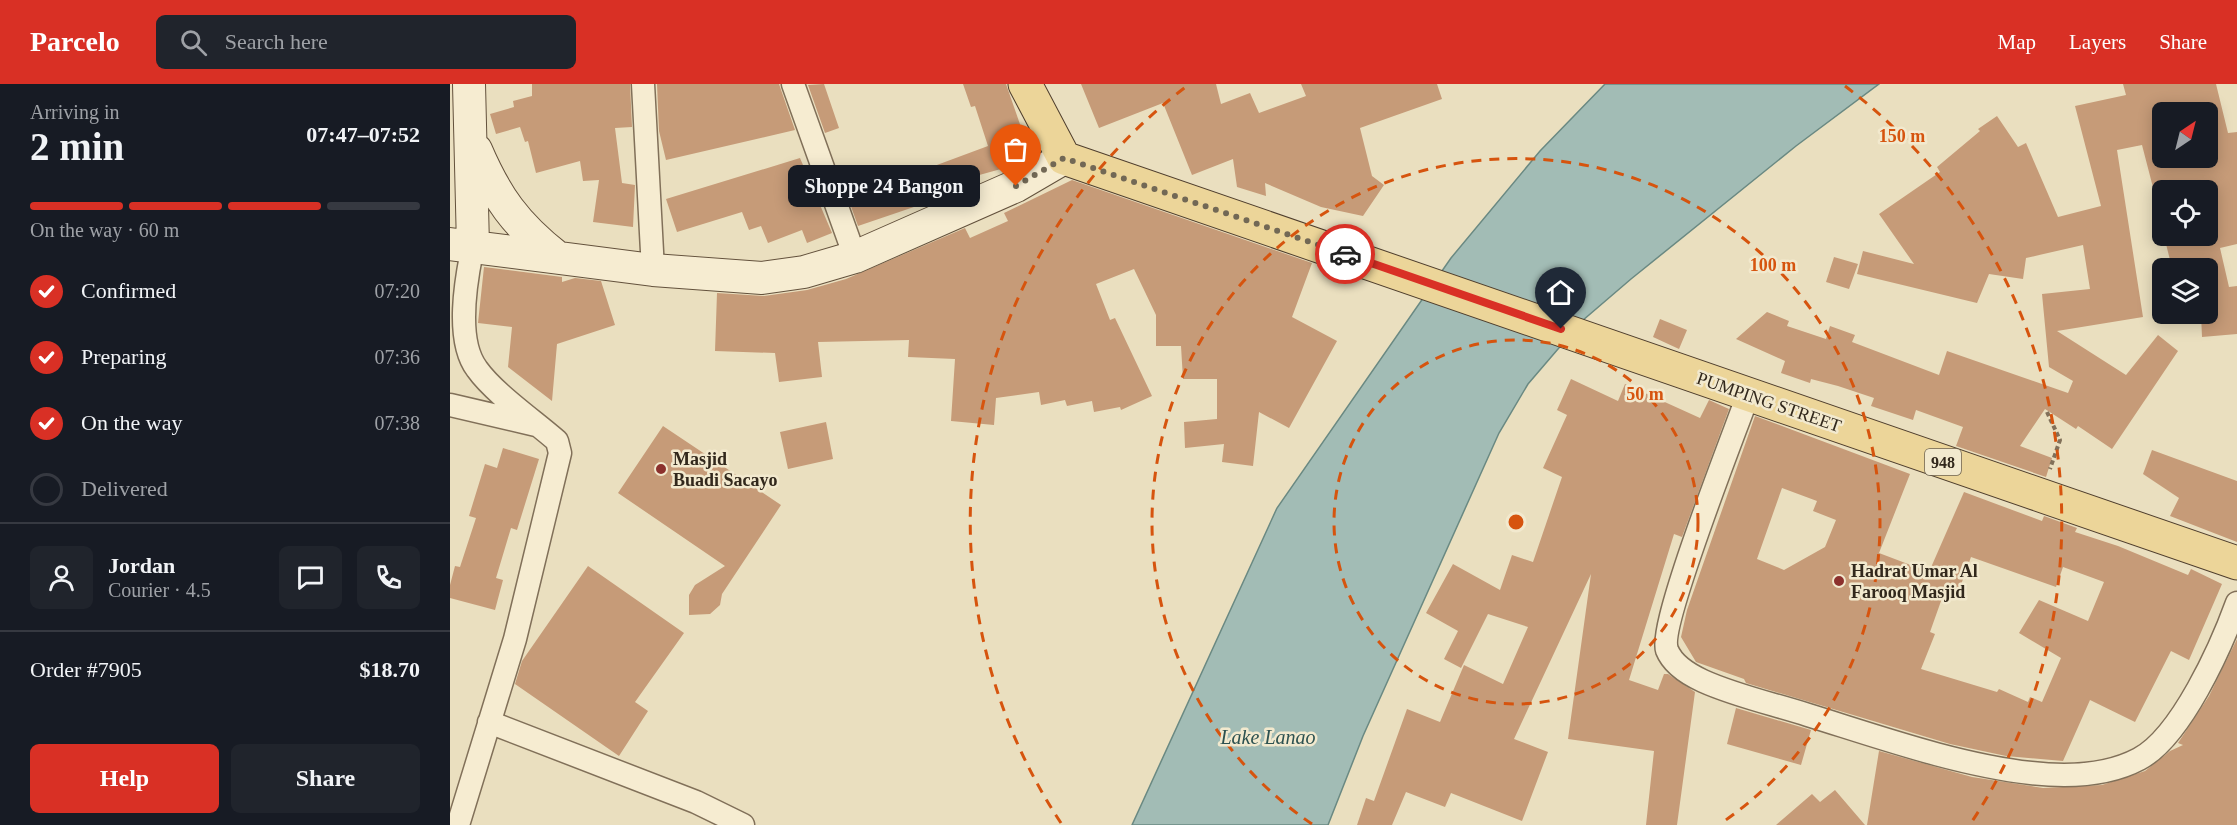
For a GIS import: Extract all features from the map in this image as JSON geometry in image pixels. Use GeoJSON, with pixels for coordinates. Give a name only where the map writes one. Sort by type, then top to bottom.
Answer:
{"type":"FeatureCollection","features":[{"type":"Feature","properties":{"kind":"main road"},"geometry":{"type":"LineString","coordinates":[[469,84],[470,135],[462,245],[653,270],[762,278],[804,272],[855,257],[1016,186],[1064,158],[1024,84]]}},
{"type":"Feature","properties":{"kind":"main road"},"geometry":{"type":"LineString","coordinates":[[470,135],[502,203],[537,241],[557,257]]}},
{"type":"Feature","properties":{"kind":"main road","name":"PUMPING STREET"},"geometry":{"type":"LineString","coordinates":[[1064,158],[2237,563]]}},
{"type":"Feature","properties":{"kind":"street"},"geometry":{"type":"LineString","coordinates":[[643,84],[653,270]]}},
{"type":"Feature","properties":{"kind":"street"},"geometry":{"type":"LineString","coordinates":[[793,84],[855,257]]}},
{"type":"Feature","properties":{"kind":"street"},"geometry":{"type":"LineString","coordinates":[[458,825],[515,639],[560,461],[560,447],[557,441],[477,370],[470,357],[465,329],[466,284],[462,245]]}},
{"type":"Feature","properties":{"kind":"street"},"geometry":{"type":"LineString","coordinates":[[1748,395],[1692,549],[1665,642],[1672,659],[1704,681],[1864,732],[1967,760],[2032,773],[2106,773],[2140,759],[2169,735],[2212,659],[2237,603]]}},
{"type":"Feature","properties":{"kind":"street"},"geometry":{"type":"LineString","coordinates":[[450,405],[539,425]]}},
{"type":"Feature","properties":{"kind":"street"},"geometry":{"type":"LineString","coordinates":[[489,722],[696,802],[743,825]]}},
{"type":"Feature","properties":{"kind":"path"},"geometry":{"type":"LineString","coordinates":[[2041,496],[2060,440],[2047,412]]}},
{"type":"Feature","properties":{"kind":"water","name":"Lake Lanao"},"geometry":{"type":"Polygon","coordinates":[[[1605,84],[1879,84],[1796,146],[1631,279],[1582,321],[1528,384],[1499,433],[1363,736],[1328,825],[1132,825],[1277,508],[1451,258],[1540,151],[1605,84]]]}},
{"type":"Feature","properties":{"kind":"building"},"geometry":{"type":"Polygon","coordinates":[[[532,84],[630,84],[632,127],[615,128],[622,183],[635,185],[633,227],[593,222],[599,180],[583,181],[580,161],[536,173],[528,141],[525,142],[520,127],[496,134],[490,114],[514,107],[513,101],[532,96],[532,84]]]}},
{"type":"Feature","properties":{"kind":"building"},"geometry":{"type":"Polygon","coordinates":[[[657,84],[779,84],[795,130],[666,160],[659,131],[657,84]]]}},
{"type":"Feature","properties":{"kind":"building"},"geometry":{"type":"Polygon","coordinates":[[[824,84],[839,128],[825,133],[808,85],[824,84]]]}},
{"type":"Feature","properties":{"kind":"building"},"geometry":{"type":"Polygon","coordinates":[[[963,84],[1006,84],[1031,156],[1019,164],[965,179],[968,187],[958,192],[858,226],[848,198],[988,146],[975,106],[971,107],[963,84]]]}},
{"type":"Feature","properties":{"kind":"building"},"geometry":{"type":"Polygon","coordinates":[[[1081,84],[1216,84],[1221,104],[1250,93],[1259,113],[1306,96],[1301,84],[1437,84],[1442,99],[1360,128],[1372,176],[1384,185],[1363,216],[1321,207],[1265,183],[1266,196],[1237,187],[1233,159],[1192,175],[1163,103],[1099,128],[1081,84]]]}},
{"type":"Feature","properties":{"kind":"building"},"geometry":{"type":"Polygon","coordinates":[[[2123,84],[2216,84],[2228,133],[2237,132],[2237,244],[2220,248],[2229,287],[2237,286],[2237,334],[2202,337],[2201,324],[2218,324],[2218,258],[2170,258],[2166,246],[2218,246],[2218,180],[2152,180],[2152,184],[2142,145],[2117,150],[2143,317],[2057,331],[2126,375],[2158,335],[2178,351],[2112,449],[2078,426],[2076,429],[2045,409],[2020,446],[2052,458],[2046,477],[1956,446],[1963,427],[1916,410],[1913,420],[1871,406],[1874,398],[1838,386],[1811,379],[1810,383],[1781,373],[1785,361],[1736,339],[1767,312],[1789,321],[1787,326],[1826,339],[1830,326],[1855,335],[1852,342],[1939,375],[1947,351],[2068,393],[2073,381],[2049,367],[2042,294],[2090,289],[2083,245],[2026,258],[2023,279],[1989,274],[1977,303],[1857,274],[1863,251],[1914,264],[1879,214],[1940,172],[1937,167],[1980,131],[1978,129],[1997,116],[2018,147],[2026,143],[2058,217],[2101,206],[2075,106],[2126,95],[2123,84]]]}},
{"type":"Feature","properties":{"kind":"building"},"geometry":{"type":"Polygon","coordinates":[[[800,158],[832,233],[807,243],[802,230],[768,243],[761,226],[749,230],[742,212],[677,232],[666,199],[800,158]]]}},
{"type":"Feature","properties":{"kind":"building"},"geometry":{"type":"Polygon","coordinates":[[[1072,180],[1312,263],[1292,317],[1337,341],[1289,428],[1259,412],[1253,466],[1222,462],[1224,444],[1185,448],[1184,422],[1217,419],[1217,379],[1183,379],[1181,346],[1156,346],[1156,315],[1134,269],[1096,284],[1110,320],[1115,318],[1152,396],[1121,410],[1120,407],[1094,412],[1092,401],[1067,406],[1065,400],[1041,405],[1039,392],[996,398],[994,425],[951,421],[955,359],[908,357],[909,340],[818,342],[822,377],[779,382],[775,353],[715,351],[717,293],[764,296],[807,290],[846,279],[965,228],[970,238],[1008,221],[1004,213],[1072,180]]]}},
{"type":"Feature","properties":{"kind":"building"},"geometry":{"type":"Polygon","coordinates":[[[1834,257],[1858,264],[1849,289],[1826,282],[1834,257]]]}},
{"type":"Feature","properties":{"kind":"building"},"geometry":{"type":"Polygon","coordinates":[[[484,267],[562,277],[562,282],[575,278],[601,281],[615,325],[557,344],[552,401],[508,367],[512,327],[478,323],[484,267]]]}},
{"type":"Feature","properties":{"kind":"building"},"geometry":{"type":"Polygon","coordinates":[[[1660,319],[1687,330],[1679,349],[1653,337],[1660,319]]]}},
{"type":"Feature","properties":{"kind":"building"},"geometry":{"type":"Polygon","coordinates":[[[1571,379],[1618,401],[1625,384],[1700,418],[1709,400],[1729,409],[1682,537],[1674,534],[1629,680],[1658,690],[1664,674],[1668,674],[1695,692],[1677,825],[1646,825],[1654,751],[1568,739],[1591,574],[1514,739],[1548,752],[1522,821],[1451,793],[1445,807],[1406,792],[1392,825],[1357,825],[1366,798],[1374,801],[1407,709],[1440,722],[1464,665],[1503,684],[1528,627],[1488,614],[1461,668],[1444,659],[1458,631],[1426,613],[1453,564],[1500,590],[1512,555],[1533,562],[1562,477],[1543,468],[1567,415],[1557,410],[1571,379]]]}},
{"type":"Feature","properties":{"kind":"building"},"geometry":{"type":"Polygon","coordinates":[[[1755,416],[1910,474],[1879,553],[1929,572],[1964,492],[2042,521],[2044,516],[2077,528],[2075,532],[2118,546],[2188,575],[2191,569],[2222,584],[2189,660],[2171,651],[2135,722],[2090,700],[2063,761],[2006,756],[1950,744],[1746,683],[1744,679],[1696,662],[1681,637],[1687,610],[1755,416]],[[1782,488],[1757,559],[1784,570],[1825,547],[1836,520],[1813,511],[1817,501],[1782,488]],[[1971,557],[1958,593],[1946,587],[1930,632],[1935,634],[1921,669],[1997,692],[1999,689],[2028,702],[2030,697],[2042,702],[2061,658],[2019,633],[2039,600],[2088,621],[2104,582],[2063,567],[2056,587],[1971,557]]]}},
{"type":"Feature","properties":{"kind":"building"},"geometry":{"type":"Polygon","coordinates":[[[826,422],[833,459],[788,469],[780,432],[826,422]]]}},
{"type":"Feature","properties":{"kind":"building"},"geometry":{"type":"Polygon","coordinates":[[[663,426],[781,505],[722,594],[720,605],[710,614],[689,615],[689,595],[695,585],[725,566],[618,493],[663,426]]]}},
{"type":"Feature","properties":{"kind":"building"},"geometry":{"type":"Polygon","coordinates":[[[503,448],[539,459],[517,530],[511,528],[496,578],[503,580],[495,610],[450,598],[450,585],[455,566],[460,567],[476,518],[469,516],[485,464],[497,468],[503,448]]]}},
{"type":"Feature","properties":{"kind":"building"},"geometry":{"type":"Polygon","coordinates":[[[2152,450],[2237,481],[2237,542],[2170,516],[2179,498],[2143,474],[2152,450]]]}},
{"type":"Feature","properties":{"kind":"building"},"geometry":{"type":"Polygon","coordinates":[[[588,566],[684,633],[635,702],[648,711],[619,756],[515,684],[522,661],[588,566]]]}},
{"type":"Feature","properties":{"kind":"building"},"geometry":{"type":"Polygon","coordinates":[[[2237,639],[2237,825],[1867,825],[1879,751],[1972,777],[2043,788],[2102,785],[2145,771],[2170,751],[2183,745],[2178,743],[2209,696],[2237,639]]]}},
{"type":"Feature","properties":{"kind":"building"},"geometry":{"type":"Polygon","coordinates":[[[1736,708],[1811,730],[1801,765],[1727,744],[1736,708]]]}},
{"type":"Feature","properties":{"kind":"building"},"geometry":{"type":"Polygon","coordinates":[[[1835,790],[1865,825],[1776,825],[1812,794],[1820,802],[1835,790]]]}},
{"type":"Feature","properties":{"kind":"way so far"},"geometry":{"type":"LineString","coordinates":[[1016,186],[1064,158],[1345,254]]}},
{"type":"Feature","properties":{"kind":"place","name":"Shoppe 24 Bangon"},"geometry":{"type":"Point","coordinates":[1016,186]}},
{"type":"Feature","properties":{"kind":"place","name":"Masjid Buadi Sacayo"},"geometry":{"type":"Point","coordinates":[661,469]}},
{"type":"Feature","properties":{"kind":"place","name":"Hadrat Umar Al Farooq Masjid"},"geometry":{"type":"Point","coordinates":[1839,581]}},
{"type":"Feature","properties":{"kind":"route"},"geometry":{"type":"LineString","coordinates":[[1345,254],[1561,329]]}}]}
